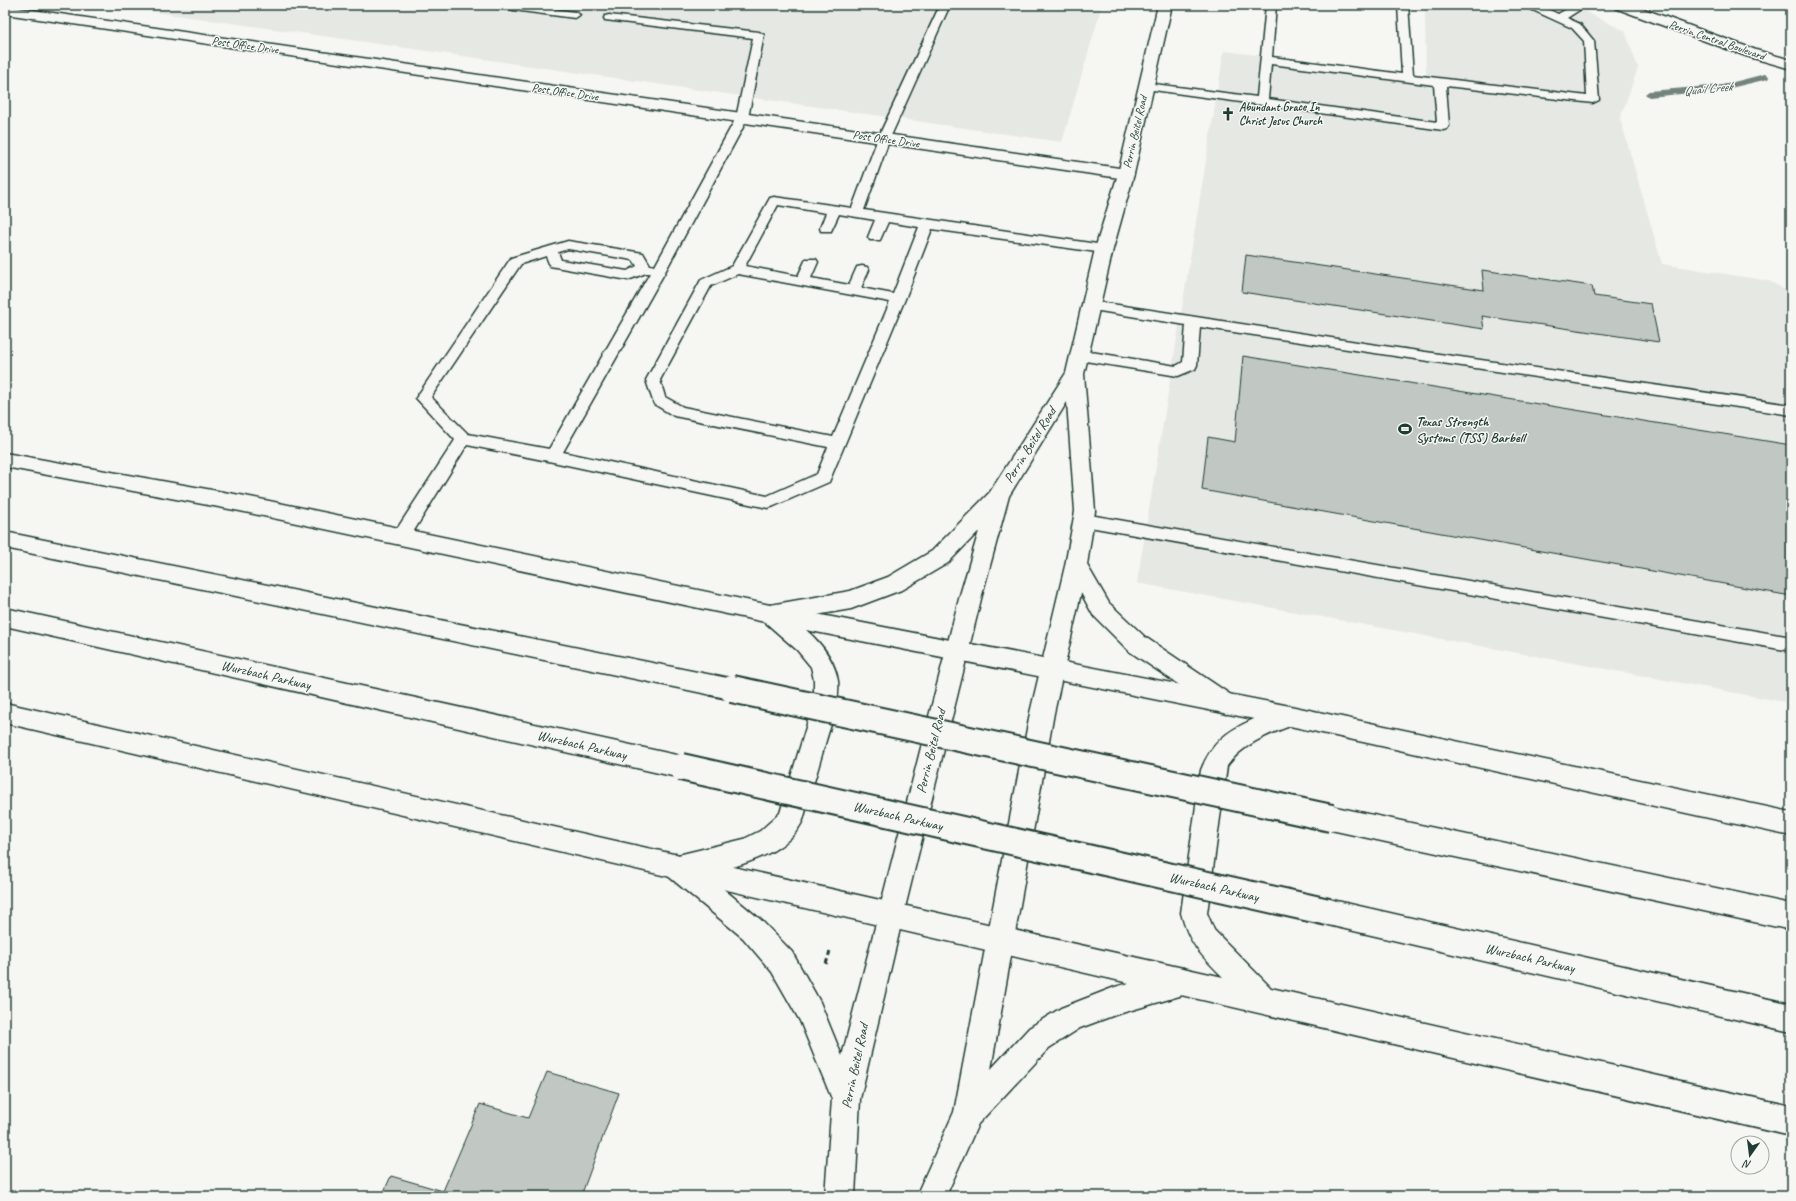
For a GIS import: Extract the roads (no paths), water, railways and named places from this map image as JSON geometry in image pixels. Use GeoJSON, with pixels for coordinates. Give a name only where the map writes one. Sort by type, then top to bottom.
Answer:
{"type":"FeatureCollection","features":[{"type":"Feature","properties":{"kind":"main road","name":"Perrin Beitel Road"},"geometry":{"type":"LineString","coordinates":[[840,1196],[846,1099],[956,650],[999,495],[1077,365],[1092,306],[1104,249],[1126,174],[1165,5]]}},
{"type":"Feature","properties":{"kind":"main road","name":"Perrin Central Boulevard"},"geometry":{"type":"LineString","coordinates":[[1620,5],[1751,53],[1791,65]]}},
{"type":"Feature","properties":{"kind":"main road","name":"Post Office Drive"},"geometry":{"type":"LineString","coordinates":[[5,10],[1126,174]]}},
{"type":"Feature","properties":{"kind":"main road","name":"Perrin Beitel Road"},"geometry":{"type":"LineString","coordinates":[[931,1196],[968,1114],[999,940],[1051,669],[1076,566],[1085,511],[1077,365]]}},
{"type":"Feature","properties":{"kind":"main road"},"geometry":{"type":"LineString","coordinates":[[5,460],[240,503],[770,614],[1290,716],[1791,824]]}},
{"type":"Feature","properties":{"kind":"main road"},"geometry":{"type":"LineString","coordinates":[[770,614],[851,600],[896,584],[940,557],[999,495]]}},
{"type":"Feature","properties":{"kind":"main road"},"geometry":{"type":"LineString","coordinates":[[5,540],[712,686],[1791,917]]}},
{"type":"Feature","properties":{"kind":"main road"},"geometry":{"type":"LineString","coordinates":[[1076,566],[1101,609],[1137,644],[1226,704]]}},
{"type":"Feature","properties":{"kind":"main road"},"geometry":{"type":"LineString","coordinates":[[676,866],[738,853],[761,844],[777,833],[790,820],[826,701],[826,680],[821,663],[806,643],[770,614]]}},
{"type":"Feature","properties":{"kind":"main road","name":"Wurzbach Parkway"},"geometry":{"type":"LineString","coordinates":[[5,617],[1328,912],[1791,1018]]}},
{"type":"Feature","properties":{"kind":"main road"},"geometry":{"type":"LineString","coordinates":[[5,714],[890,916],[1262,999],[1791,1121]]}},
{"type":"Feature","properties":{"kind":"main road"},"geometry":{"type":"LineString","coordinates":[[1262,999],[1205,939],[1198,927],[1194,913],[1214,770],[1220,756],[1237,740],[1257,728],[1290,716]]}},
{"type":"Feature","properties":{"kind":"main road"},"geometry":{"type":"LineString","coordinates":[[676,866],[752,929],[782,962],[810,1012],[846,1099]]}},
{"type":"Feature","properties":{"kind":"main road"},"geometry":{"type":"LineString","coordinates":[[968,1114],[1039,1038],[1071,1018],[1115,1001],[1183,982]]}},
{"type":"Feature","properties":{"kind":"lane"},"geometry":{"type":"LineString","coordinates":[[497,5],[576,15]]}},
{"type":"Feature","properties":{"kind":"lane"},"geometry":{"type":"LineString","coordinates":[[857,213],[884,138],[945,5]]}},
{"type":"Feature","properties":{"kind":"lane"},"geometry":{"type":"LineString","coordinates":[[1262,102],[1271,5]]}},
{"type":"Feature","properties":{"kind":"lane"},"geometry":{"type":"LineString","coordinates":[[1403,5],[1408,78]]}},
{"type":"Feature","properties":{"kind":"lane"},"geometry":{"type":"LineString","coordinates":[[1266,60],[1593,100],[1589,41],[1576,26],[1530,5]]}},
{"type":"Feature","properties":{"kind":"lane"},"geometry":{"type":"LineString","coordinates":[[1560,18],[1582,5]]}},
{"type":"Feature","properties":{"kind":"lane"},"geometry":{"type":"LineString","coordinates":[[553,456],[660,270],[742,118],[759,35],[609,18]]}},
{"type":"Feature","properties":{"kind":"lane"},"geometry":{"type":"LineString","coordinates":[[1146,86],[1443,126],[1440,82]]}},
{"type":"Feature","properties":{"kind":"lane"},"geometry":{"type":"LineString","coordinates":[[737,269],[774,201],[1104,249]]}},
{"type":"Feature","properties":{"kind":"lane"},"geometry":{"type":"LineString","coordinates":[[826,228],[834,210]]}},
{"type":"Feature","properties":{"kind":"lane"},"geometry":{"type":"LineString","coordinates":[[875,237],[884,217]]}},
{"type":"Feature","properties":{"kind":"lane"},"geometry":{"type":"LineString","coordinates":[[645,268],[638,256],[568,245],[516,261],[423,398],[463,439],[553,456],[768,502],[823,478],[898,299],[927,224]]}},
{"type":"Feature","properties":{"kind":"lane"},"geometry":{"type":"LineString","coordinates":[[551,251],[555,262],[628,276],[645,268],[660,270]]}},
{"type":"Feature","properties":{"kind":"lane"},"geometry":{"type":"LineString","coordinates":[[803,281],[811,262]]}},
{"type":"Feature","properties":{"kind":"lane"},"geometry":{"type":"LineString","coordinates":[[837,443],[679,412],[660,400],[652,380],[706,283],[737,269],[898,299]]}},
{"type":"Feature","properties":{"kind":"lane"},"geometry":{"type":"LineString","coordinates":[[853,290],[862,270]]}},
{"type":"Feature","properties":{"kind":"lane"},"geometry":{"type":"LineString","coordinates":[[1092,306],[1194,323],[1791,410]]}},
{"type":"Feature","properties":{"kind":"lane"},"geometry":{"type":"LineString","coordinates":[[1077,365],[1178,371],[1190,365],[1194,323]]}},
{"type":"Feature","properties":{"kind":"lane"},"geometry":{"type":"LineString","coordinates":[[401,537],[463,439]]}},
{"type":"Feature","properties":{"kind":"lane"},"geometry":{"type":"LineString","coordinates":[[1084,520],[1791,644]]}},
{"type":"Feature","properties":{"kind":"waterway","name":"Quail Creek"},"geometry":{"type":"LineString","coordinates":[[1649,94],[1722,88],[1751,82],[1765,77]]}},
{"type":"Feature","properties":{"kind":"place","name":"Abundant Grace In Christ Jesus Church"},"geometry":{"type":"Point","coordinates":[1228,114]}},
{"type":"Feature","properties":{"kind":"place","name":"Texas Strength Systems (TSS) Barbell"},"geometry":{"type":"Point","coordinates":[1405,429]}}]}
